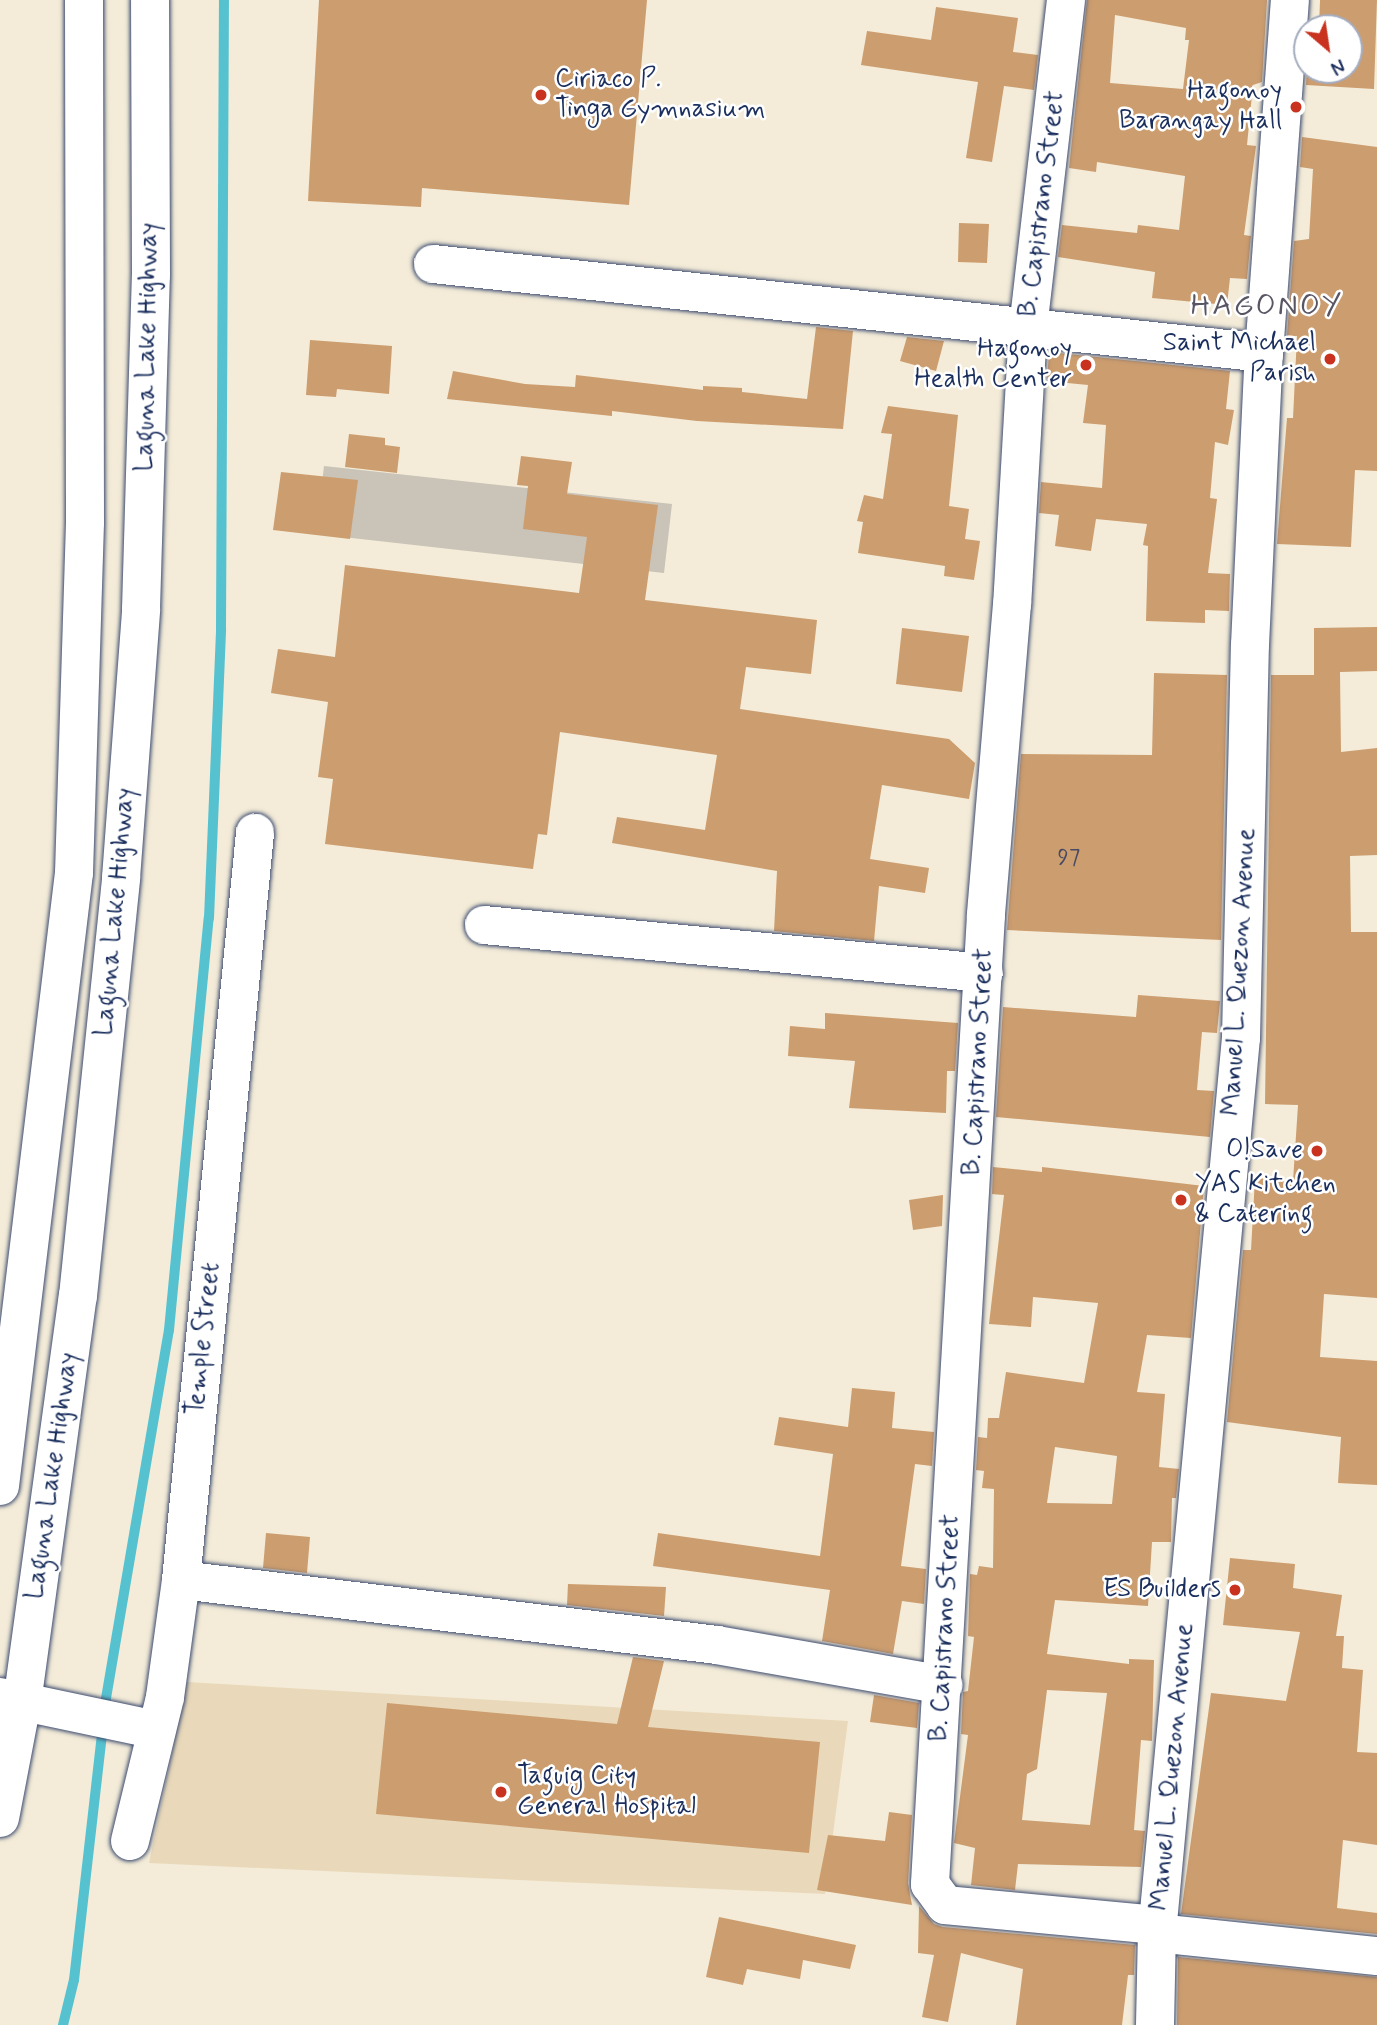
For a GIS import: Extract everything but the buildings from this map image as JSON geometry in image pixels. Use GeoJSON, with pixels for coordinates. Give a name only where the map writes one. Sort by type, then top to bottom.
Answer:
{"type":"FeatureCollection","features":[{"type":"Feature","properties":{"kind":"street","name":"Laguna Lake Highway"},"geometry":{"type":"LineString","coordinates":[[0,1486],[74,873],[85,522],[84,0]]}},
{"type":"Feature","properties":{"kind":"street","name":"Laguna Lake Highway"},"geometry":{"type":"LineString","coordinates":[[0,1818],[11,1700],[78,1296],[122,864],[141,595],[151,275],[150,0]]}},
{"type":"Feature","properties":{"kind":"street","name":"B. Capistrano Street"},"geometry":{"type":"LineString","coordinates":[[1066,0],[1028,328],[984,973],[930,1884],[945,1905],[1146,1924],[1157,1933],[1377,1956]]}},
{"type":"Feature","properties":{"kind":"street","name":"Manuel L. Quezon Avenue"},"geometry":{"type":"LineString","coordinates":[[1155,2025],[1157,1933],[1241,1038],[1250,645],[1264,353],[1290,0]]}},
{"type":"Feature","properties":{"kind":"street"},"geometry":{"type":"LineString","coordinates":[[433,264],[1264,353]]}},
{"type":"Feature","properties":{"kind":"street","name":"Temple Street"},"geometry":{"type":"LineString","coordinates":[[130,1841],[146,1728],[181,1580],[255,833]]}},
{"type":"Feature","properties":{"kind":"street"},"geometry":{"type":"LineString","coordinates":[[484,925],[984,973]]}},
{"type":"Feature","properties":{"kind":"street"},"geometry":{"type":"LineString","coordinates":[[181,1580],[717,1645],[943,1685]]}},
{"type":"Feature","properties":{"kind":"street"},"geometry":{"type":"LineString","coordinates":[[11,1700],[146,1728]]}},
{"type":"Feature","properties":{"kind":"shaded area"},"geometry":{"type":"Polygon","coordinates":[[[324,466],[672,504],[664,573],[316,534],[324,466]]]}},
{"type":"Feature","properties":{"kind":"shaded area","name":"Taguig City General Hospital"},"geometry":{"type":"Polygon","coordinates":[[[187,1682],[848,1721],[825,1894],[149,1863],[187,1682]]]}},
{"type":"Feature","properties":{"kind":"waterway"},"geometry":{"type":"LineString","coordinates":[[104,1710],[169,1330],[209,918],[221,629],[224,0]]}},
{"type":"Feature","properties":{"kind":"waterway"},"geometry":{"type":"LineString","coordinates":[[63,2025],[74,1980],[103,1725]]}},
{"type":"Feature","properties":{"kind":"place","name":"Ciriaco P. Tinga Gymnasium"},"geometry":{"type":"Point","coordinates":[541,95]}},
{"type":"Feature","properties":{"kind":"place","name":"Hagonoy Barangay Hall"},"geometry":{"type":"Point","coordinates":[1296,107]}},
{"type":"Feature","properties":{"kind":"place","name":"Saint Michael Parish"},"geometry":{"type":"Point","coordinates":[1330,359]}},
{"type":"Feature","properties":{"kind":"place","name":"Hagonoy Health Center"},"geometry":{"type":"Point","coordinates":[1086,365]}},
{"type":"Feature","properties":{"kind":"place","name":"O!Save"},"geometry":{"type":"Point","coordinates":[1317,1151]}},
{"type":"Feature","properties":{"kind":"place","name":"YAS Kitchen & Catering"},"geometry":{"type":"Point","coordinates":[1181,1200]}},
{"type":"Feature","properties":{"kind":"place","name":"ES Builders"},"geometry":{"type":"Point","coordinates":[1235,1590]}},
{"type":"Feature","properties":{"kind":"place","name":"Taguig City General Hospital"},"geometry":{"type":"Point","coordinates":[501,1792]}},
{"type":"Feature","properties":{"kind":"district","name":"HAGONOY"},"geometry":{"type":"Point","coordinates":[1267,306]}}]}
